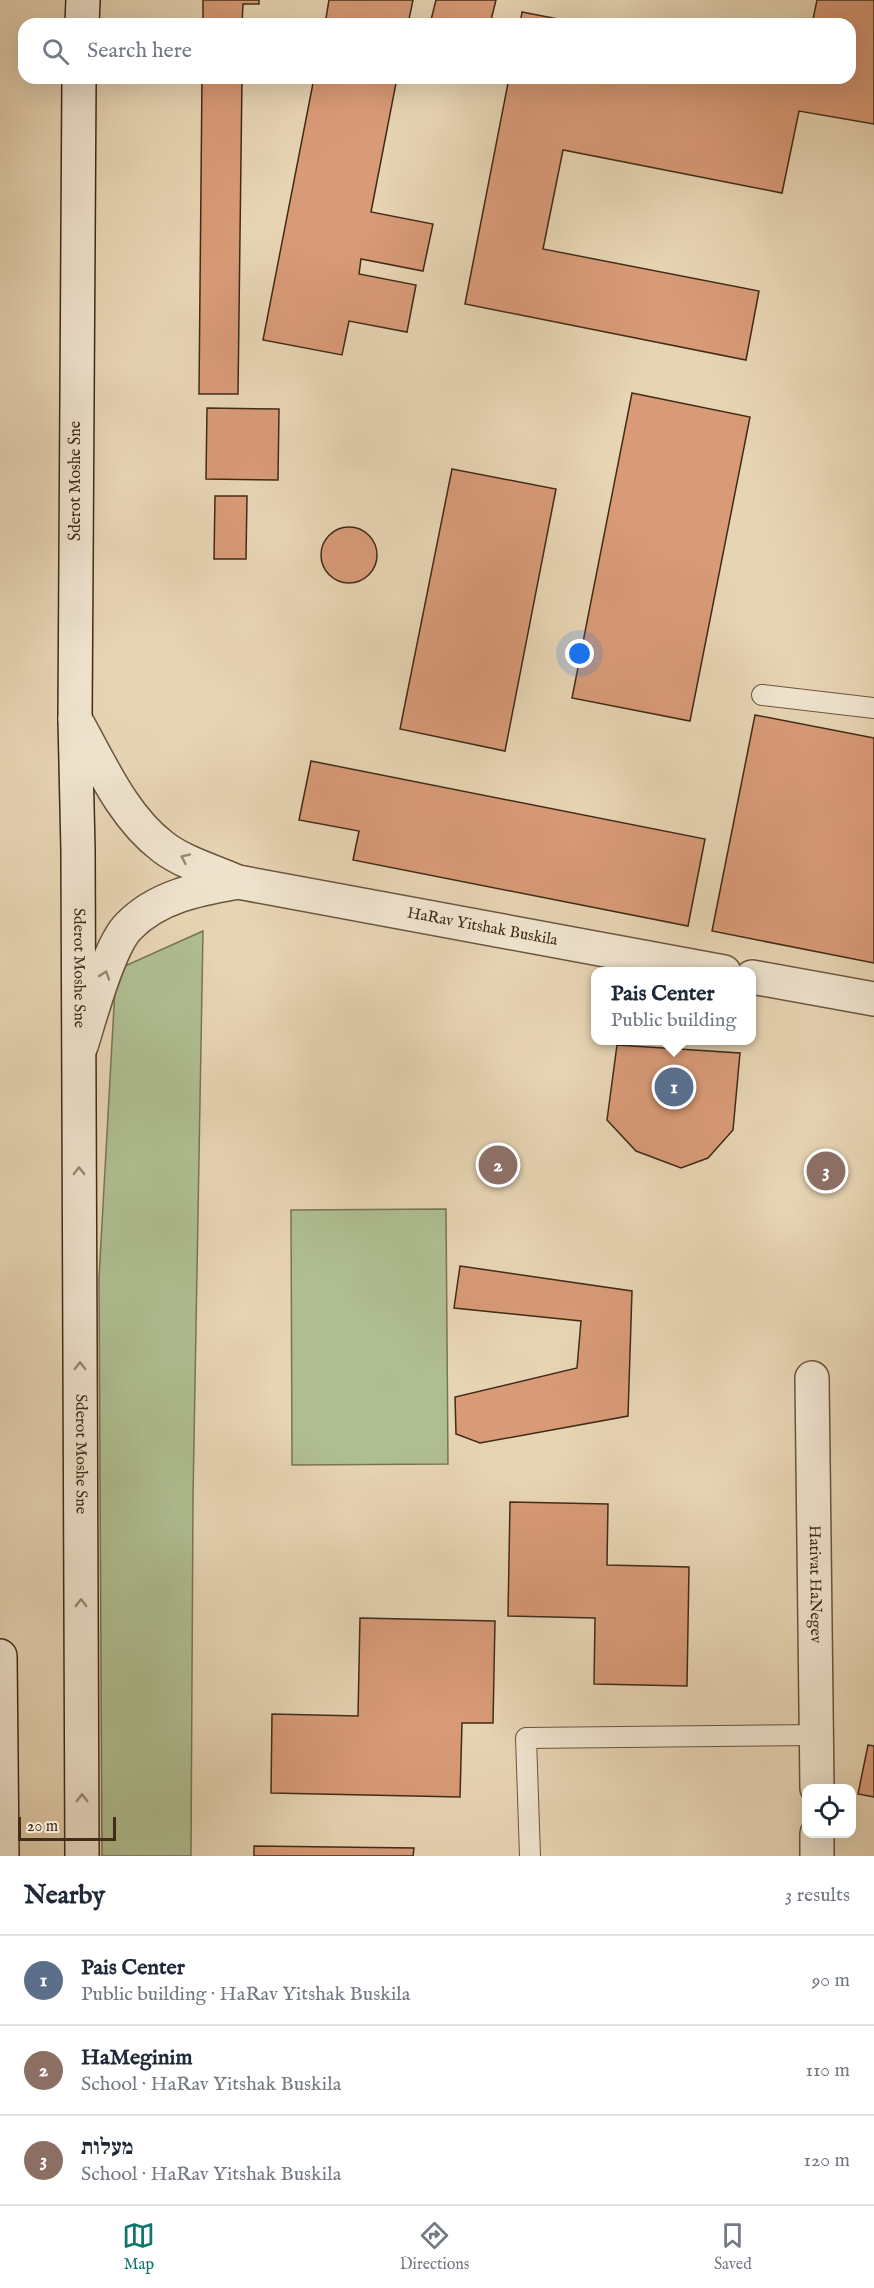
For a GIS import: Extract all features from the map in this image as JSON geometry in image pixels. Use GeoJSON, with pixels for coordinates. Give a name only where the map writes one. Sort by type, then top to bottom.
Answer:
{"type":"FeatureCollection","features":[{"type":"Feature","properties":{"kind":"main road"},"geometry":{"type":"LineString","coordinates":[[82,18],[83,0]]}},
{"type":"Feature","properties":{"kind":"main road","name":"Sderot Moshe Sne"},"geometry":{"type":"LineString","coordinates":[[79,84],[75,719],[79,1050],[82,1856]]}},
{"type":"Feature","properties":{"kind":"main road","name":"HaRav Yitshak Buskila"},"geometry":{"type":"LineString","coordinates":[[75,719],[125,807],[141,828],[164,849],[238,882],[697,967]]}},
{"type":"Feature","properties":{"kind":"main road","name":"HaRav Yitshak Buskila"},"geometry":{"type":"LineString","coordinates":[[79,1050],[109,961],[127,927],[154,906],[194,890],[238,882]]}},
{"type":"Feature","properties":{"kind":"main road"},"geometry":{"type":"LineString","coordinates":[[757,978],[874,999]]}},
{"type":"Feature","properties":{"kind":"main road","name":"Hativat HaNegev"},"geometry":{"type":"LineString","coordinates":[[812,1378],[817,1784]]}},
{"type":"Feature","properties":{"kind":"main road"},"geometry":{"type":"LineString","coordinates":[[0,1656],[2,1856]]}},
{"type":"Feature","properties":{"kind":"main road"},"geometry":{"type":"LineString","coordinates":[[817,1838],[817,1856]]}},
{"type":"Feature","properties":{"kind":"lane"},"geometry":{"type":"LineString","coordinates":[[762,695],[874,708]]}},
{"type":"Feature","properties":{"kind":"lane"},"geometry":{"type":"LineString","coordinates":[[530,1856],[526,1738],[816,1735]]}},
{"type":"Feature","properties":{"kind":"green space"},"geometry":{"type":"Polygon","coordinates":[[[203,931],[193,1498],[191,1856],[102,1856],[99,1278],[116,970],[203,931]]]}},
{"type":"Feature","properties":{"kind":"green space"},"geometry":{"type":"Polygon","coordinates":[[[446,1209],[448,1464],[292,1465],[291,1210],[446,1209]]]}},
{"type":"Feature","properties":{"kind":"building"},"geometry":{"type":"Polygon","coordinates":[[[203,0],[259,0],[259,4],[243,4],[242,18],[203,18],[203,0]]]}},
{"type":"Feature","properties":{"kind":"building"},"geometry":{"type":"Polygon","coordinates":[[[329,0],[413,0],[409,18],[326,18],[329,0]]]}},
{"type":"Feature","properties":{"kind":"building"},"geometry":{"type":"Polygon","coordinates":[[[436,0],[496,0],[492,18],[432,18],[436,0]]]}},
{"type":"Feature","properties":{"kind":"building"},"geometry":{"type":"Polygon","coordinates":[[[817,0],[874,0],[874,124],[799,111],[782,193],[563,150],[543,249],[759,291],[746,360],[465,304],[508,84],[856,84],[856,18],[813,18],[817,0]]]}},
{"type":"Feature","properties":{"kind":"building"},"geometry":{"type":"Polygon","coordinates":[[[522,12],[553,18],[521,18],[522,12]]]}},
{"type":"Feature","properties":{"kind":"building"},"geometry":{"type":"Polygon","coordinates":[[[202,84],[242,84],[238,394],[199,394],[202,84]]]}},
{"type":"Feature","properties":{"kind":"building"},"geometry":{"type":"Polygon","coordinates":[[[313,84],[396,84],[371,212],[433,224],[423,271],[361,259],[359,274],[416,285],[407,332],[349,321],[342,355],[263,340],[313,84]]]}},
{"type":"Feature","properties":{"kind":"building"},"geometry":{"type":"Polygon","coordinates":[[[632,393],[750,417],[690,721],[572,698],[632,393]]]}},
{"type":"Feature","properties":{"kind":"building"},"geometry":{"type":"Polygon","coordinates":[[[207,408],[279,409],[278,480],[206,479],[207,408]]]}},
{"type":"Feature","properties":{"kind":"building"},"geometry":{"type":"Polygon","coordinates":[[[452,469],[556,489],[505,751],[400,729],[452,469]]]}},
{"type":"Feature","properties":{"kind":"building"},"geometry":{"type":"Polygon","coordinates":[[[215,496],[247,496],[246,559],[214,559],[215,496]]]}},
{"type":"Feature","properties":{"kind":"building"},"geometry":{"type":"Polygon","coordinates":[[[349,527],[360,529],[369,535],[375,544],[377,555],[375,566],[369,575],[360,581],[349,583],[338,581],[329,575],[323,566],[321,555],[323,544],[329,535],[338,529],[349,527]]]}},
{"type":"Feature","properties":{"kind":"building"},"geometry":{"type":"Polygon","coordinates":[[[755,715],[874,738],[874,963],[712,931],[755,715]]]}},
{"type":"Feature","properties":{"kind":"building"},"geometry":{"type":"Polygon","coordinates":[[[311,761],[705,839],[688,926],[353,860],[359,831],[299,820],[311,761]]]}},
{"type":"Feature","properties":{"kind":"building"},"geometry":{"type":"Polygon","coordinates":[[[617,1045],[740,1053],[733,1130],[708,1158],[681,1168],[636,1151],[607,1120],[617,1045]]]}},
{"type":"Feature","properties":{"kind":"building"},"geometry":{"type":"Polygon","coordinates":[[[460,1266],[632,1291],[628,1416],[480,1443],[456,1434],[455,1397],[577,1368],[581,1321],[454,1308],[460,1266]]]}},
{"type":"Feature","properties":{"kind":"building"},"geometry":{"type":"Polygon","coordinates":[[[510,1502],[608,1504],[607,1565],[689,1567],[687,1686],[594,1684],[595,1618],[508,1616],[510,1502]]]}},
{"type":"Feature","properties":{"kind":"building"},"geometry":{"type":"Polygon","coordinates":[[[360,1618],[495,1621],[493,1723],[462,1723],[460,1797],[271,1793],[272,1714],[358,1716],[360,1618]]]}},
{"type":"Feature","properties":{"kind":"building"},"geometry":{"type":"Polygon","coordinates":[[[868,1745],[874,1746],[874,1797],[858,1794],[868,1745]]]}},
{"type":"Feature","properties":{"kind":"building"},"geometry":{"type":"Polygon","coordinates":[[[254,1846],[414,1848],[413,1856],[254,1856],[254,1846]]]}},
{"type":"Feature","properties":{"kind":"place","name":"Pais Center"},"geometry":{"type":"Point","coordinates":[674,1087]}},
{"type":"Feature","properties":{"kind":"place","name":"HaMeginim"},"geometry":{"type":"Point","coordinates":[498,1165]}},
{"type":"Feature","properties":{"kind":"place","name":"מעלות"},"geometry":{"type":"Point","coordinates":[826,1171]}}]}
